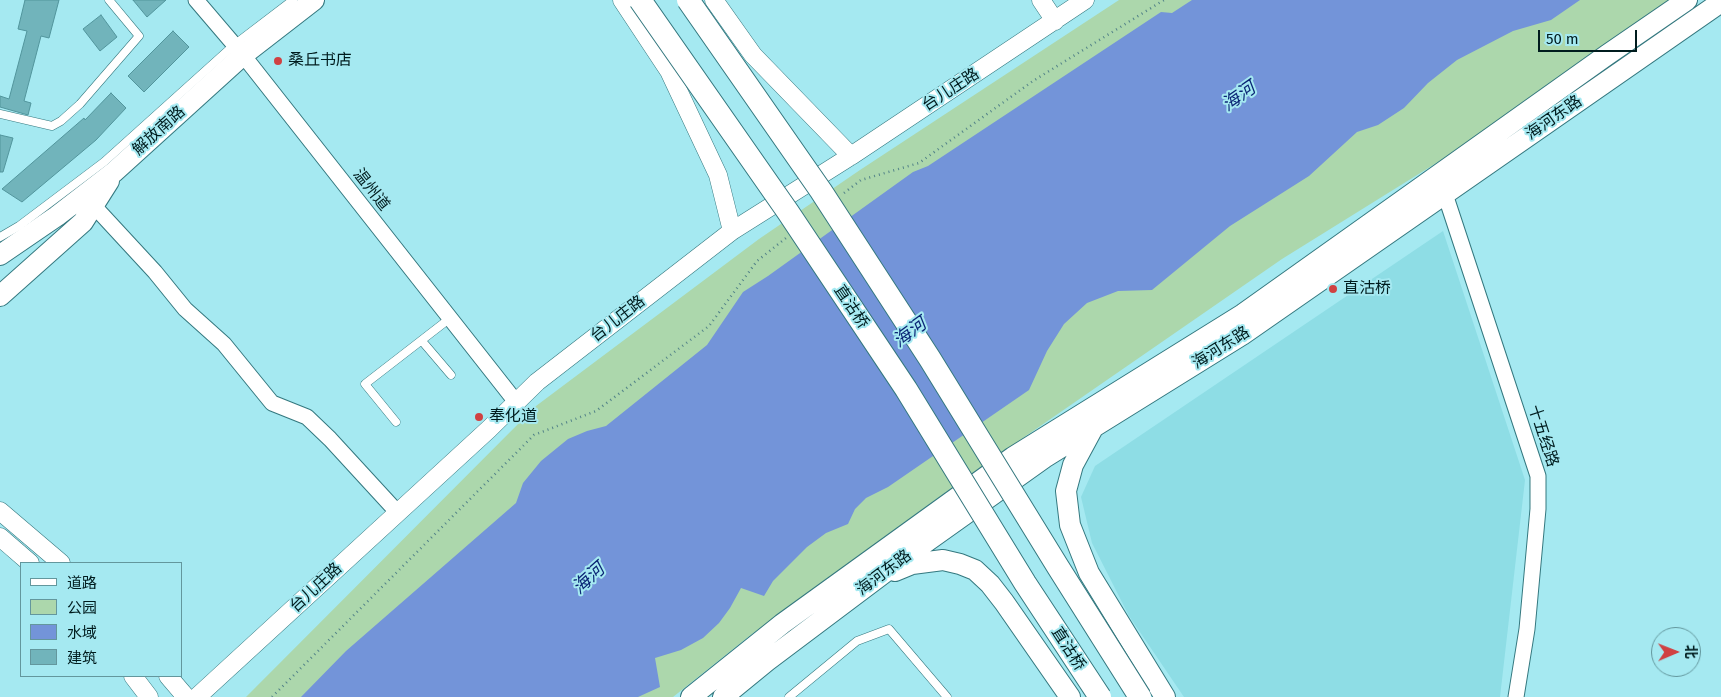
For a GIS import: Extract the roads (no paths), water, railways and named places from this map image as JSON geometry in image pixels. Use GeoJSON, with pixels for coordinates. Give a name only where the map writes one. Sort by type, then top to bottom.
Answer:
{"type":"FeatureCollection","features":[{"type":"Feature","properties":{"kind":"main road","name":"解放南路"},"geometry":{"type":"LineString","coordinates":[[0,255],[57,216],[114,172],[238,50],[314,0]]}},
{"type":"Feature","properties":{"kind":"main road","name":"直沽桥"},"geometry":{"type":"LineString","coordinates":[[640,0],[788,212],[895,372],[1025,583],[1100,697]]}},
{"type":"Feature","properties":{"kind":"main road"},"geometry":{"type":"LineString","coordinates":[[688,0],[821,191],[930,359],[1140,697]]}},
{"type":"Feature","properties":{"kind":"main road","name":"海河东路"},"geometry":{"type":"LineString","coordinates":[[691,697],[782,624],[1013,456],[1243,314],[1687,0]]}},
{"type":"Feature","properties":{"kind":"main road","name":"海河东路"},"geometry":{"type":"LineString","coordinates":[[723,697],[877,578],[1044,458],[1242,335],[1721,2]]}},
{"type":"Feature","properties":{"kind":"main road"},"geometry":{"type":"LineString","coordinates":[[0,296],[83,222],[114,172]]}},
{"type":"Feature","properties":{"kind":"main road"},"geometry":{"type":"LineString","coordinates":[[1093,427],[1073,465],[1066,491],[1070,525],[1089,573],[1166,697]]}},
{"type":"Feature","properties":{"kind":"main road"},"geometry":{"type":"LineString","coordinates":[[877,578],[912,564],[944,560],[975,570],[990,584],[1004,602],[1070,697]]}},
{"type":"Feature","properties":{"kind":"street","name":"温州道"},"geometry":{"type":"LineString","coordinates":[[196,0],[238,50],[516,402]]}},
{"type":"Feature","properties":{"kind":"street"},"geometry":{"type":"LineString","coordinates":[[622,0],[669,71],[718,175],[732,231]]}},
{"type":"Feature","properties":{"kind":"street"},"geometry":{"type":"LineString","coordinates":[[714,0],[753,55],[851,156]]}},
{"type":"Feature","properties":{"kind":"street"},"geometry":{"type":"LineString","coordinates":[[1040,0],[1055,21]]}},
{"type":"Feature","properties":{"kind":"street","name":"台儿庄路"},"geometry":{"type":"LineString","coordinates":[[197,697],[489,429],[537,382],[732,231],[851,156],[1085,0]]}},
{"type":"Feature","properties":{"kind":"street","name":"十五经路"},"geometry":{"type":"LineString","coordinates":[[1445,194],[1538,476],[1538,509],[1530,601],[1516,697]]}},
{"type":"Feature","properties":{"kind":"street"},"geometry":{"type":"LineString","coordinates":[[94,206],[155,272],[185,309],[224,344],[272,403],[307,416],[398,513]]}},
{"type":"Feature","properties":{"kind":"street"},"geometry":{"type":"LineString","coordinates":[[0,511],[60,562]]}},
{"type":"Feature","properties":{"kind":"street"},"geometry":{"type":"LineString","coordinates":[[0,537],[29,562]]}},
{"type":"Feature","properties":{"kind":"street"},"geometry":{"type":"LineString","coordinates":[[134,677],[149,697]]}},
{"type":"Feature","properties":{"kind":"street"},"geometry":{"type":"LineString","coordinates":[[169,677],[186,697]]}},
{"type":"Feature","properties":{"kind":"lane"},"geometry":{"type":"LineString","coordinates":[[0,114],[52,126],[61,121],[80,104],[139,36],[109,0]]}},
{"type":"Feature","properties":{"kind":"lane","name":"解放南路"},"geometry":{"type":"LineString","coordinates":[[0,237],[34,215],[104,162],[238,50],[293,0]]}},
{"type":"Feature","properties":{"kind":"lane"},"geometry":{"type":"LineString","coordinates":[[396,422],[365,384],[450,319]]}},
{"type":"Feature","properties":{"kind":"lane"},"geometry":{"type":"LineString","coordinates":[[422,341],[451,375]]}},
{"type":"Feature","properties":{"kind":"lane"},"geometry":{"type":"LineString","coordinates":[[789,697],[857,641],[889,629],[947,697]]}},
{"type":"Feature","properties":{"kind":"water","name":"海河"},"geometry":{"type":"Polygon","coordinates":[[[1192,0],[1580,0],[1551,20],[1513,31],[1457,60],[1428,83],[1404,108],[1378,125],[1357,132],[1309,176],[1230,226],[1152,290],[1118,291],[1087,303],[1064,324],[1047,351],[1029,390],[888,487],[866,498],[855,509],[848,524],[826,533],[807,547],[773,581],[764,596],[741,588],[719,623],[703,638],[681,650],[655,658],[660,687],[638,697],[301,697],[346,651],[516,503],[523,483],[541,461],[568,439],[606,426],[707,345],[743,292],[913,172],[928,166],[1161,12],[1172,13],[1192,0]]]}},
{"type":"Feature","properties":{"kind":"place","name":"桑丘书店"},"geometry":{"type":"Point","coordinates":[278,61]}},
{"type":"Feature","properties":{"kind":"place","name":"直沽桥"},"geometry":{"type":"Point","coordinates":[1333,289]}},
{"type":"Feature","properties":{"kind":"place","name":"奉化道"},"geometry":{"type":"Point","coordinates":[479,417]}}]}
